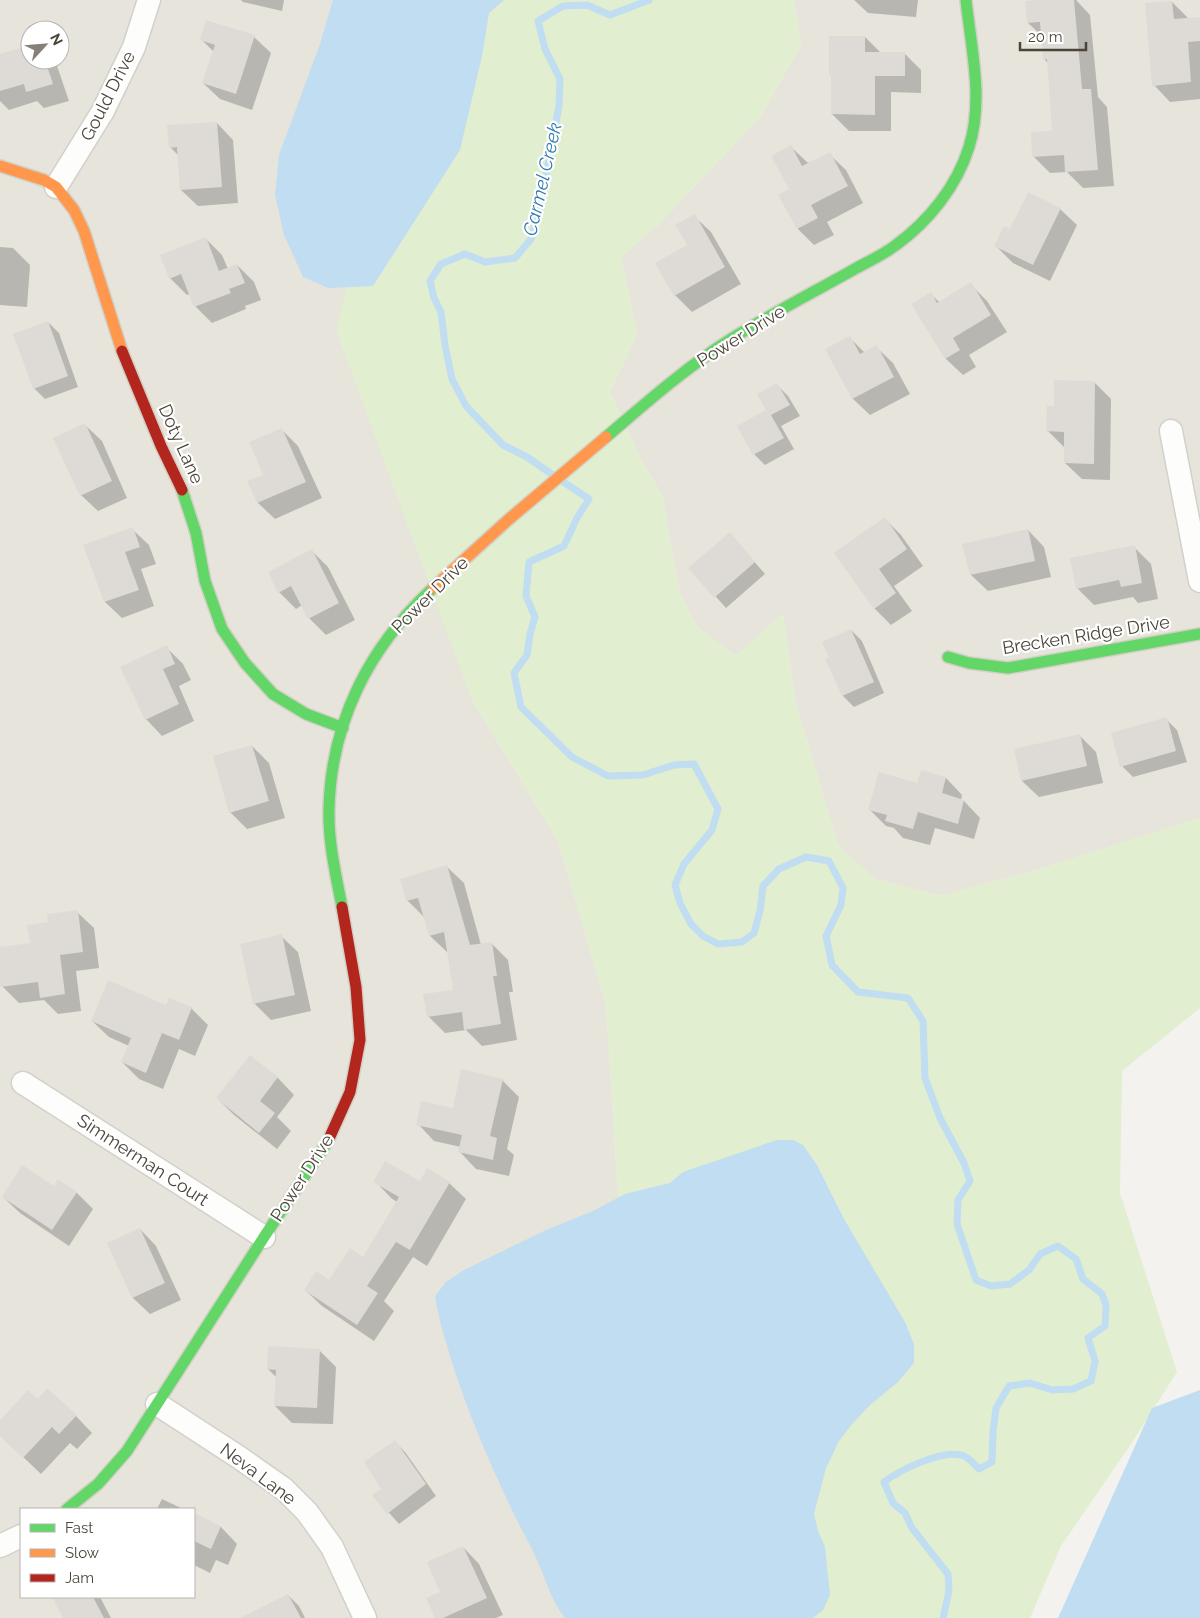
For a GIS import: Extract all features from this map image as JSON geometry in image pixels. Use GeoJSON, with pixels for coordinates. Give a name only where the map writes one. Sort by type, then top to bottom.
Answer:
{"type":"FeatureCollection","features":[{"type":"Feature","properties":{"kind":"street","name":"Gould Drive"},"geometry":{"type":"LineString","coordinates":[[56,187],[103,111],[134,47],[149,0]]}},
{"type":"Feature","properties":{"kind":"street","name":"Power Drive"},"geometry":{"type":"LineString","coordinates":[[68,1508],[98,1484],[127,1451],[264,1237],[327,1143],[350,1092],[360,1040],[356,987],[332,851],[329,810],[333,764],[350,704],[375,656],[398,624],[424,597],[508,520],[676,378],[728,341],[895,246],[914,231],[950,189],[964,163],[973,133],[976,102],[966,0]]}},
{"type":"Feature","properties":{"kind":"street","name":"Doty Lane"},"geometry":{"type":"LineString","coordinates":[[0,166],[44,180],[56,187],[74,210],[84,231],[122,350],[161,446],[185,495],[196,533],[205,581],[222,629],[245,663],[273,694],[306,714],[343,728]]}},
{"type":"Feature","properties":{"kind":"street"},"geometry":{"type":"LineString","coordinates":[[1171,432],[1200,581]]}},
{"type":"Feature","properties":{"kind":"street","name":"Brecken Ridge Drive"},"geometry":{"type":"LineString","coordinates":[[948,657],[969,663],[1008,668],[1200,634]]}},
{"type":"Feature","properties":{"kind":"street","name":"Simmerman Court"},"geometry":{"type":"LineString","coordinates":[[23,1083],[264,1237]]}},
{"type":"Feature","properties":{"kind":"street","name":"Neva Lane"},"geometry":{"type":"LineString","coordinates":[[157,1404],[284,1489],[307,1512],[332,1547],[365,1618]]}},
{"type":"Feature","properties":{"kind":"street"},"geometry":{"type":"LineString","coordinates":[[0,1546],[20,1536]]}},
{"type":"Feature","properties":{"kind":"shaded area"},"geometry":{"type":"Polygon","coordinates":[[[0,0],[420,0],[471,698],[558,841],[606,1005],[623,1273],[740,1618],[0,1618],[0,0]]]}},
{"type":"Feature","properties":{"kind":"shaded area"},"geometry":{"type":"Polygon","coordinates":[[[794,0],[1200,0],[1200,818],[1043,868],[941,896],[875,879],[838,845],[796,704],[783,614],[736,656],[698,628],[680,594],[662,495],[640,457],[610,392],[637,334],[621,257],[658,225],[761,116],[801,45],[794,0]]]}},
{"type":"Feature","properties":{"kind":"green space"},"geometry":{"type":"Polygon","coordinates":[[[420,0],[794,0],[801,45],[761,116],[658,225],[621,257],[637,334],[610,392],[640,457],[662,495],[680,594],[698,628],[736,656],[783,613],[796,704],[838,845],[875,879],[941,896],[1043,868],[1200,818],[1200,1008],[1122,1071],[1120,1193],[1177,1372],[1133,1441],[1061,1546],[1030,1618],[740,1618],[623,1273],[606,1005],[558,841],[471,698],[336,330],[420,0]]]}},
{"type":"Feature","properties":{"kind":"water"},"geometry":{"type":"Polygon","coordinates":[[[333,0],[504,0],[489,13],[482,56],[460,150],[373,286],[328,288],[303,277],[284,235],[275,195],[279,155],[320,44],[333,0]]]}},
{"type":"Feature","properties":{"kind":"water"},"geometry":{"type":"Polygon","coordinates":[[[777,1140],[793,1140],[803,1145],[817,1165],[844,1219],[905,1322],[914,1344],[914,1363],[898,1382],[870,1405],[852,1424],[839,1441],[826,1468],[814,1514],[818,1531],[825,1547],[830,1595],[823,1610],[813,1618],[565,1618],[552,1597],[479,1436],[451,1359],[435,1296],[446,1282],[464,1270],[546,1230],[593,1211],[625,1194],[670,1183],[683,1172],[777,1140]]]}},
{"type":"Feature","properties":{"kind":"water"},"geometry":{"type":"Polygon","coordinates":[[[1200,1390],[1200,1618],[1058,1618],[1152,1408],[1200,1390]]]}},
{"type":"Feature","properties":{"kind":"building"},"geometry":{"type":"Polygon","coordinates":[[[1074,0],[1082,89],[1091,89],[1098,170],[1065,172],[1064,155],[1032,157],[1031,132],[1052,131],[1047,59],[1043,60],[1040,22],[1027,23],[1025,1],[1074,0]]]}},
{"type":"Feature","properties":{"kind":"building"},"geometry":{"type":"Polygon","coordinates":[[[1172,1],[1174,19],[1200,17],[1200,41],[1188,42],[1191,82],[1152,86],[1145,3],[1172,1]]]}},
{"type":"Feature","properties":{"kind":"building"},"geometry":{"type":"Polygon","coordinates":[[[206,20],[255,35],[236,94],[202,83],[215,45],[200,40],[206,20]]]}},
{"type":"Feature","properties":{"kind":"building"},"geometry":{"type":"Polygon","coordinates":[[[829,36],[865,36],[865,52],[905,52],[905,76],[875,76],[875,115],[831,114],[829,36]]]}},
{"type":"Feature","properties":{"kind":"building"},"geometry":{"type":"Polygon","coordinates":[[[20,48],[20,70],[48,70],[53,84],[26,92],[24,84],[0,91],[0,54],[20,48]]]}},
{"type":"Feature","properties":{"kind":"building"},"geometry":{"type":"Polygon","coordinates":[[[217,122],[222,187],[180,190],[177,147],[169,148],[167,125],[217,122]]]}},
{"type":"Feature","properties":{"kind":"building"},"geometry":{"type":"Polygon","coordinates":[[[791,145],[802,166],[830,152],[848,186],[811,205],[818,218],[797,229],[778,195],[789,189],[771,156],[791,145]]]}},
{"type":"Feature","properties":{"kind":"building"},"geometry":{"type":"Polygon","coordinates":[[[1028,192],[1061,208],[1033,265],[994,246],[1004,226],[1010,229],[1028,192]]]}},
{"type":"Feature","properties":{"kind":"building"},"geometry":{"type":"Polygon","coordinates":[[[695,214],[725,267],[674,296],[655,263],[687,245],[675,225],[695,214]]]}},
{"type":"Feature","properties":{"kind":"building"},"geometry":{"type":"Polygon","coordinates":[[[206,237],[219,271],[237,264],[245,283],[229,289],[231,293],[194,307],[181,274],[169,279],[160,255],[206,237]]]}},
{"type":"Feature","properties":{"kind":"building"},"geometry":{"type":"Polygon","coordinates":[[[971,282],[991,315],[953,338],[960,350],[945,359],[911,304],[931,292],[937,303],[971,282]]]}},
{"type":"Feature","properties":{"kind":"building"},"geometry":{"type":"Polygon","coordinates":[[[48,321],[68,376],[33,389],[13,334],[48,321]]]}},
{"type":"Feature","properties":{"kind":"building"},"geometry":{"type":"Polygon","coordinates":[[[850,336],[860,354],[877,345],[894,377],[852,399],[825,349],[850,336]]]}},
{"type":"Feature","properties":{"kind":"building"},"geometry":{"type":"Polygon","coordinates":[[[1054,380],[1095,381],[1094,464],[1064,463],[1064,432],[1046,431],[1047,406],[1054,406],[1054,380]]]}},
{"type":"Feature","properties":{"kind":"building"},"geometry":{"type":"Polygon","coordinates":[[[777,383],[790,405],[771,415],[784,438],[753,455],[737,426],[766,410],[757,394],[777,383]]]}},
{"type":"Feature","properties":{"kind":"building"},"geometry":{"type":"Polygon","coordinates":[[[85,423],[112,481],[80,496],[53,438],[85,423]]]}},
{"type":"Feature","properties":{"kind":"building"},"geometry":{"type":"Polygon","coordinates":[[[282,428],[306,482],[257,503],[247,481],[263,475],[249,442],[282,428]]]}},
{"type":"Feature","properties":{"kind":"building"},"geometry":{"type":"Polygon","coordinates":[[[885,517],[907,549],[879,569],[896,593],[874,609],[834,553],[885,517]]]}},
{"type":"Feature","properties":{"kind":"building"},"geometry":{"type":"Polygon","coordinates":[[[133,527],[140,547],[125,552],[139,590],[104,602],[83,545],[133,527]]]}},
{"type":"Feature","properties":{"kind":"building"},"geometry":{"type":"Polygon","coordinates":[[[1028,529],[1035,561],[970,575],[962,544],[1028,529]]]}},
{"type":"Feature","properties":{"kind":"building"},"geometry":{"type":"Polygon","coordinates":[[[730,532],[755,562],[714,598],[688,568],[730,532]]]}},
{"type":"Feature","properties":{"kind":"building"},"geometry":{"type":"Polygon","coordinates":[[[1135,545],[1142,583],[1121,587],[1119,580],[1076,589],[1070,558],[1135,545]]]}},
{"type":"Feature","properties":{"kind":"building"},"geometry":{"type":"Polygon","coordinates":[[[312,549],[339,603],[308,619],[291,586],[278,593],[268,572],[312,549]]]}},
{"type":"Feature","properties":{"kind":"building"},"geometry":{"type":"Polygon","coordinates":[[[851,629],[874,682],[842,696],[825,659],[829,658],[822,642],[851,629]]]}},
{"type":"Feature","properties":{"kind":"building"},"geometry":{"type":"Polygon","coordinates":[[[167,645],[175,664],[163,669],[179,704],[145,720],[120,667],[167,645]]]}},
{"type":"Feature","properties":{"kind":"building"},"geometry":{"type":"Polygon","coordinates":[[[1167,717],[1176,751],[1120,767],[1111,733],[1167,717]]]}},
{"type":"Feature","properties":{"kind":"building"},"geometry":{"type":"Polygon","coordinates":[[[1080,734],[1087,766],[1021,781],[1014,749],[1080,734]]]}},
{"type":"Feature","properties":{"kind":"building"},"geometry":{"type":"Polygon","coordinates":[[[252,745],[269,801],[229,813],[213,756],[252,745]]]}},
{"type":"Feature","properties":{"kind":"building"},"geometry":{"type":"Polygon","coordinates":[[[921,770],[946,777],[942,793],[964,800],[958,824],[918,812],[913,829],[885,821],[887,815],[868,810],[879,772],[917,783],[921,770]]]}},
{"type":"Feature","properties":{"kind":"building"},"geometry":{"type":"Polygon","coordinates":[[[447,865],[470,945],[492,942],[497,976],[493,976],[501,1024],[464,1030],[462,1012],[427,1017],[423,994],[453,990],[444,932],[429,936],[418,898],[406,901],[400,879],[447,865]]]}},
{"type":"Feature","properties":{"kind":"building"},"geometry":{"type":"Polygon","coordinates":[[[78,910],[83,952],[60,955],[65,994],[40,998],[38,982],[0,987],[0,947],[30,943],[27,925],[48,922],[47,914],[78,910]]]}},
{"type":"Feature","properties":{"kind":"building"},"geometry":{"type":"Polygon","coordinates":[[[282,934],[295,995],[253,1004],[240,944],[282,934]]]}},
{"type":"Feature","properties":{"kind":"building"},"geometry":{"type":"Polygon","coordinates":[[[108,980],[166,1005],[169,998],[192,1007],[179,1040],[162,1033],[146,1073],[121,1062],[131,1038],[91,1021],[108,980]]]}},
{"type":"Feature","properties":{"kind":"building"},"geometry":{"type":"Polygon","coordinates":[[[250,1055],[278,1077],[260,1101],[275,1113],[259,1133],[216,1098],[250,1055]]]}},
{"type":"Feature","properties":{"kind":"building"},"geometry":{"type":"Polygon","coordinates":[[[461,1069],[503,1079],[490,1136],[497,1138],[493,1160],[458,1152],[462,1135],[416,1125],[421,1101],[453,1108],[461,1069]]]}},
{"type":"Feature","properties":{"kind":"building"},"geometry":{"type":"Polygon","coordinates":[[[385,1161],[420,1181],[427,1168],[450,1182],[410,1250],[396,1242],[367,1286],[378,1293],[357,1325],[304,1290],[316,1271],[329,1280],[350,1248],[363,1257],[399,1197],[373,1182],[385,1161]]]}},
{"type":"Feature","properties":{"kind":"building"},"geometry":{"type":"Polygon","coordinates":[[[22,1165],[54,1186],[58,1179],[77,1192],[52,1230],[2,1197],[22,1165]]]}},
{"type":"Feature","properties":{"kind":"building"},"geometry":{"type":"Polygon","coordinates":[[[140,1228],[165,1283],[132,1298],[107,1243],[140,1228]]]}},
{"type":"Feature","properties":{"kind":"building"},"geometry":{"type":"Polygon","coordinates":[[[268,1346],[320,1349],[317,1408],[274,1406],[276,1370],[267,1369],[268,1346]]]}},
{"type":"Feature","properties":{"kind":"building"},"geometry":{"type":"Polygon","coordinates":[[[47,1388],[77,1415],[59,1434],[52,1427],[23,1458],[0,1436],[0,1420],[28,1390],[38,1399],[47,1388]]]}},
{"type":"Feature","properties":{"kind":"building"},"geometry":{"type":"Polygon","coordinates":[[[395,1440],[426,1484],[387,1514],[372,1495],[381,1489],[364,1462],[395,1440]]]}},
{"type":"Feature","properties":{"kind":"building"},"geometry":{"type":"Polygon","coordinates":[[[195,1513],[221,1526],[211,1549],[195,1541],[195,1513]]]}},
{"type":"Feature","properties":{"kind":"building"},"geometry":{"type":"Polygon","coordinates":[[[463,1546],[487,1598],[443,1618],[435,1618],[426,1598],[440,1592],[427,1562],[463,1546]]]}},
{"type":"Feature","properties":{"kind":"building"},"geometry":{"type":"Polygon","coordinates":[[[288,1594],[301,1618],[240,1618],[288,1594]]]}},
{"type":"Feature","properties":{"kind":"building"},"geometry":{"type":"Polygon","coordinates":[[[53,1598],[94,1598],[104,1618],[63,1618],[53,1598]]]}},
{"type":"Feature","properties":{"kind":"waterway","name":"Carmel Creek"},"geometry":{"type":"LineString","coordinates":[[553,475],[527,457],[503,445],[466,406],[452,379],[441,312],[434,298],[430,281],[441,264],[465,254],[485,262],[515,258],[531,239],[539,212],[559,106],[560,79],[545,49],[538,21],[563,6],[587,5],[610,15],[649,0]]}},
{"type":"Feature","properties":{"kind":"waterway","name":"Carmel Creek"},"geometry":{"type":"LineString","coordinates":[[562,481],[589,499],[577,518],[564,546],[529,562],[526,596],[535,617],[527,655],[514,673],[521,707],[572,757],[608,776],[643,775],[674,765],[694,764],[718,809],[712,830],[684,864],[675,885],[680,903],[691,924],[703,936],[718,944],[742,942],[754,933],[760,911],[763,886],[779,869],[806,857],[829,861],[843,888],[841,905],[826,936],[832,965],[858,992],[908,998],[923,1021],[925,1078],[940,1118],[964,1163],[970,1181],[958,1200],[957,1224],[976,1280],[991,1286],[1010,1284],[1029,1270],[1040,1254],[1058,1246],[1076,1259],[1083,1279],[1102,1294],[1106,1305],[1105,1326],[1088,1338],[1095,1361],[1091,1381],[1073,1389],[1052,1390],[1030,1383],[1009,1386],[996,1408],[992,1462],[979,1469],[971,1460],[964,1456],[942,1455],[910,1467],[884,1482],[893,1503],[905,1513],[912,1528],[948,1574],[949,1591],[943,1618]]}},
{"type":"Feature","properties":{"kind":"traffic: fast"},"geometry":{"type":"LineString","coordinates":[[606,437],[665,387],[728,341],[896,245],[920,225],[940,202],[964,161],[969,147],[976,111],[975,74],[966,0]]}},
{"type":"Feature","properties":{"kind":"traffic: fast"},"geometry":{"type":"LineString","coordinates":[[182,490],[196,533],[205,581],[222,629],[245,663],[273,694],[306,714],[343,728]]}},
{"type":"Feature","properties":{"kind":"traffic: fast"},"geometry":{"type":"LineString","coordinates":[[342,907],[333,858],[329,821],[331,777],[337,746],[346,716],[372,661],[410,611],[433,588]]}},
{"type":"Feature","properties":{"kind":"traffic: fast"},"geometry":{"type":"LineString","coordinates":[[948,657],[969,663],[1008,668],[1200,634]]}},
{"type":"Feature","properties":{"kind":"traffic: fast"},"geometry":{"type":"LineString","coordinates":[[68,1508],[98,1484],[127,1451],[328,1141]]}},
{"type":"Feature","properties":{"kind":"traffic: slow"},"geometry":{"type":"LineString","coordinates":[[0,166],[44,180],[56,187],[74,210],[84,231],[122,351]]}},
{"type":"Feature","properties":{"kind":"traffic: slow"},"geometry":{"type":"LineString","coordinates":[[433,588],[508,520],[606,437]]}},
{"type":"Feature","properties":{"kind":"traffic: jam"},"geometry":{"type":"LineString","coordinates":[[122,351],[161,446],[182,490]]}},
{"type":"Feature","properties":{"kind":"traffic: jam"},"geometry":{"type":"LineString","coordinates":[[328,1141],[350,1092],[360,1040],[356,987],[342,907]]}}]}
